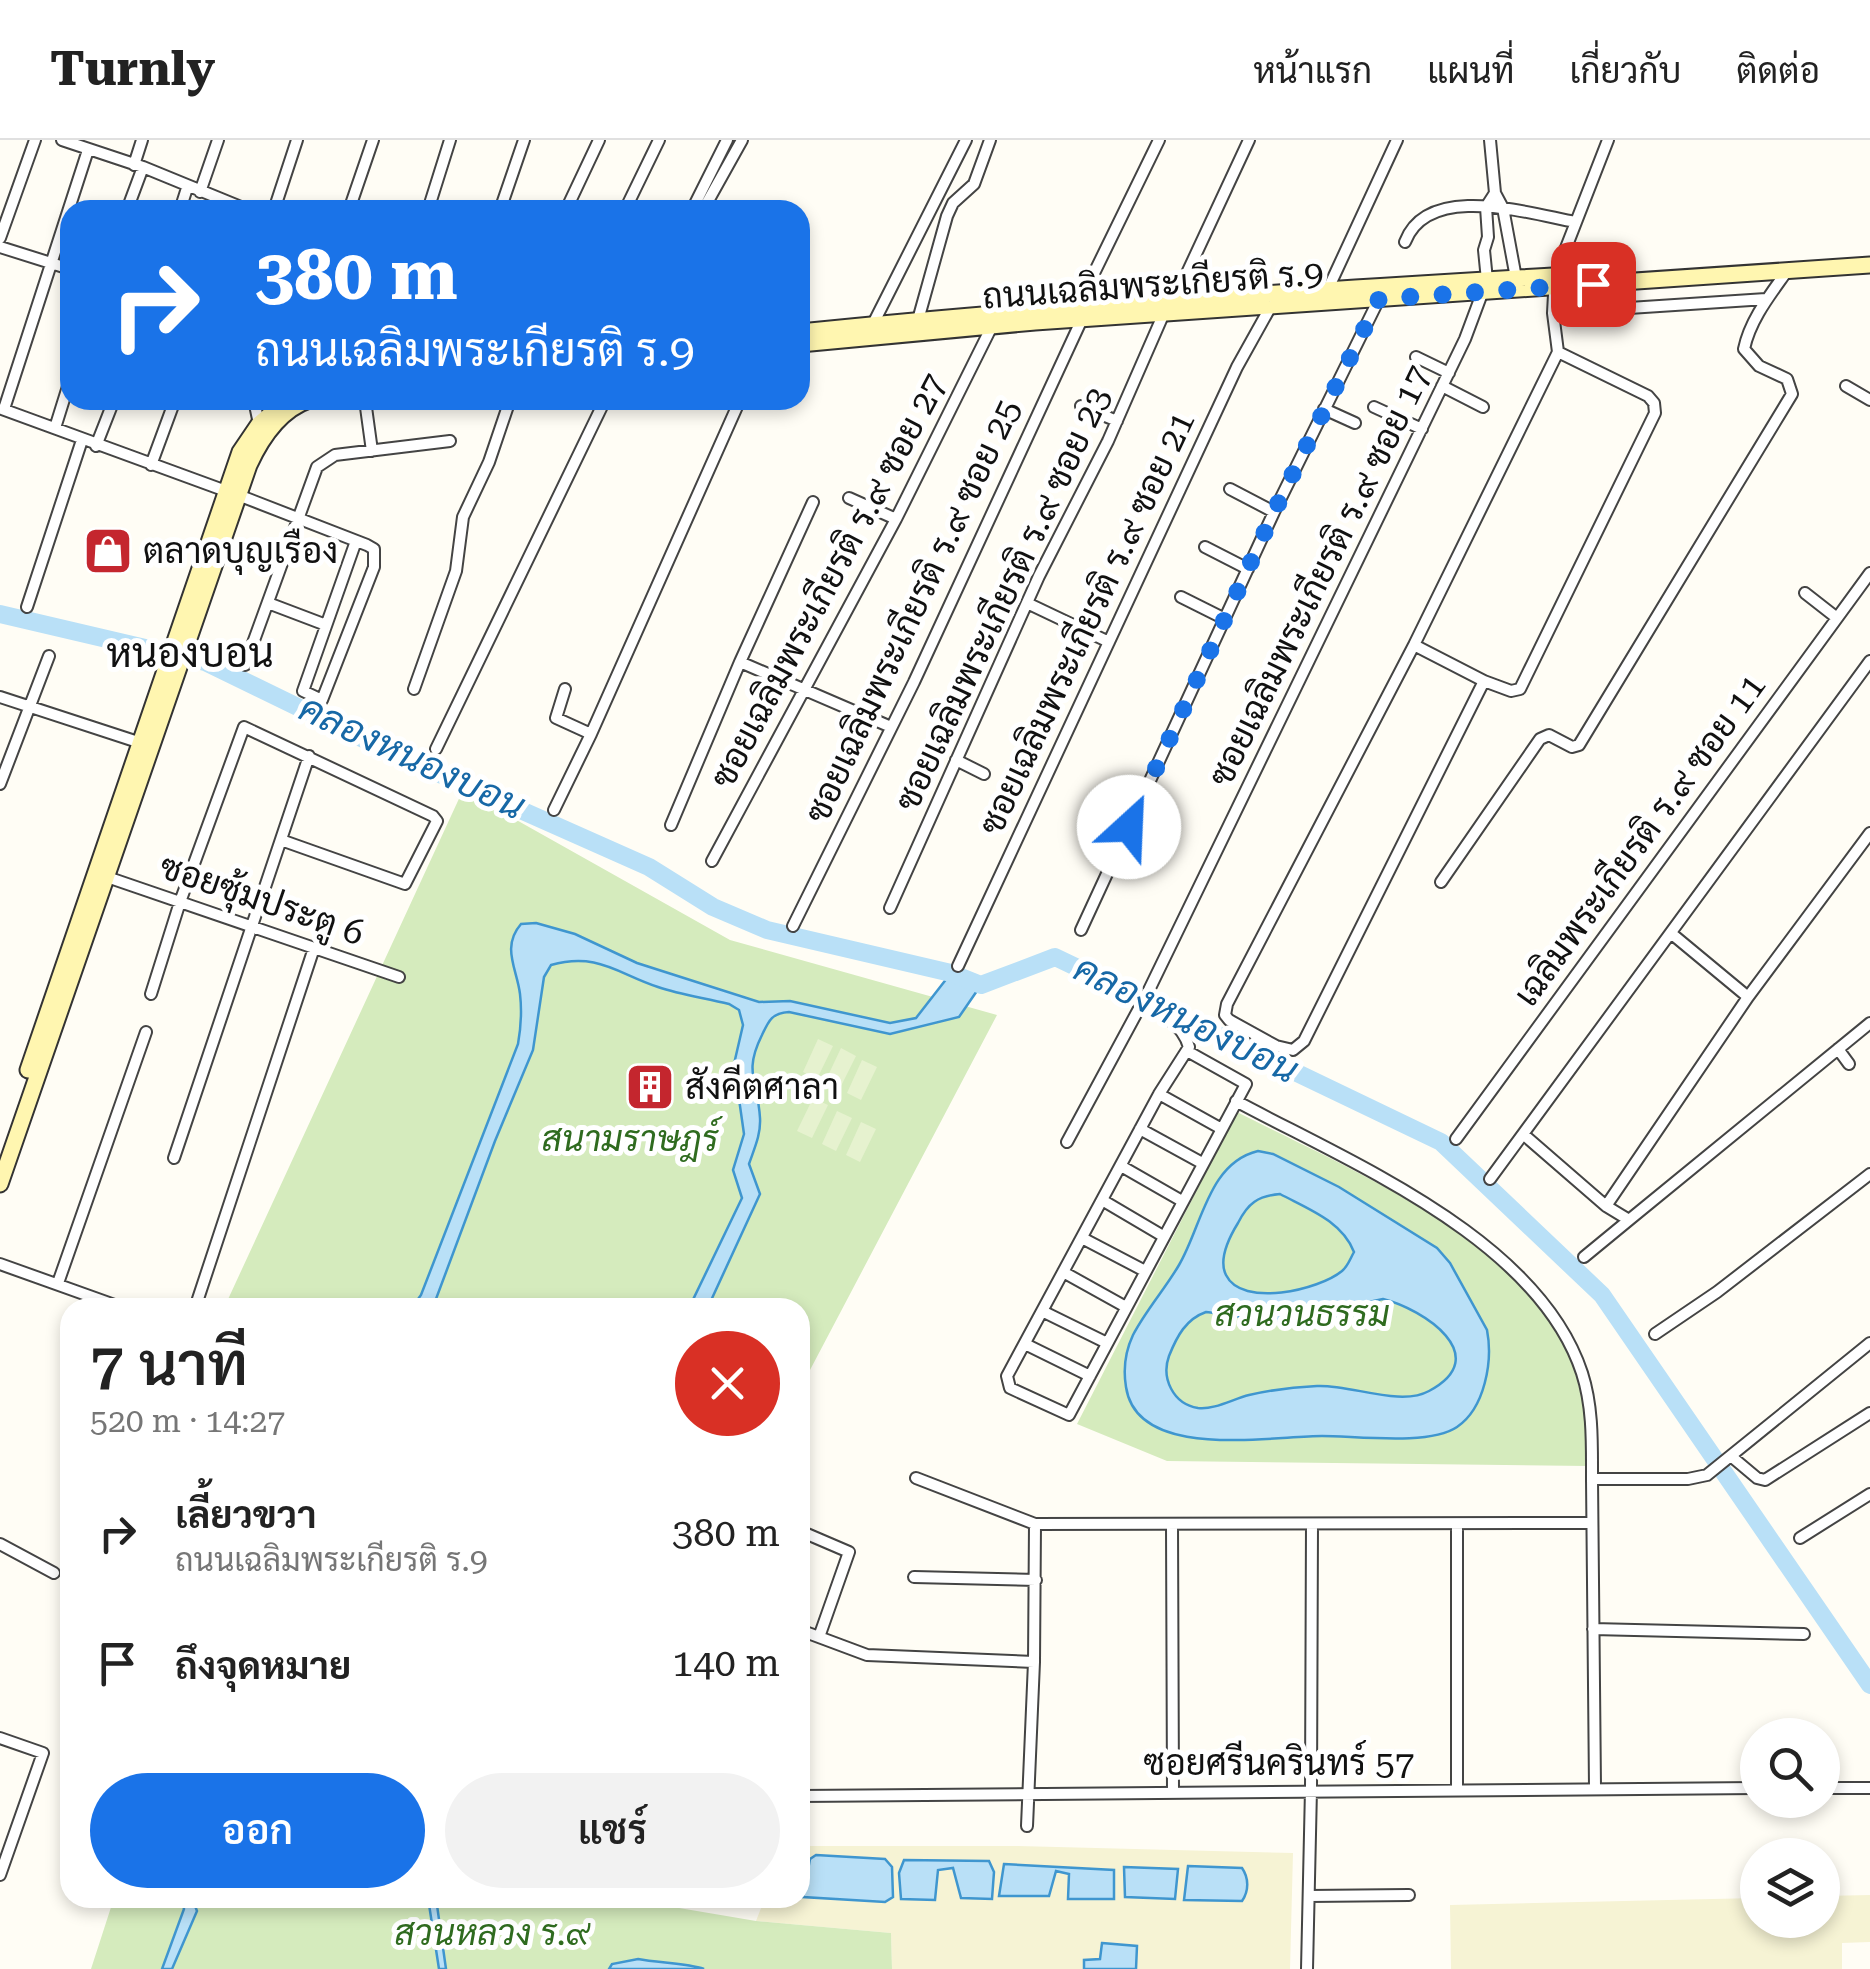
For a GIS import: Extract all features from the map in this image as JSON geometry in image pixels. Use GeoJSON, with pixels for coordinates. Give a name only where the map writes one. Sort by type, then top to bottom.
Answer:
{"type":"FeatureCollection","features":[{"type":"Feature","properties":{"kind":"main road","name":"ถนนเฉลิมพระเกียรติ ร.9"},"geometry":{"type":"LineString","coordinates":[[810,331],[918,320],[1169,307],[1328,289],[1484,286],[1787,271],[1870,256]]}},
{"type":"Feature","properties":{"kind":"main road","name":"ถนนเฉลิมพระเกียรติ ร.9"},"geometry":{"type":"LineString","coordinates":[[1169,307],[1379,299],[1484,286],[1516,278],[1556,282],[1848,262],[1870,265]]}},
{"type":"Feature","properties":{"kind":"main road","name":"ถนนเฉลิมพระเกียรติ ร.9"},"geometry":{"type":"LineString","coordinates":[[810,343],[992,326],[1079,313]]}},
{"type":"Feature","properties":{"kind":"main road"},"geometry":{"type":"LineString","coordinates":[[0,1184],[107,877],[232,493],[240,452],[259,424],[275,410]]}},
{"type":"Feature","properties":{"kind":"main road"},"geometry":{"type":"LineString","coordinates":[[232,493],[259,444],[292,410]]}},
{"type":"Feature","properties":{"kind":"main road"},"geometry":{"type":"LineString","coordinates":[[0,1154],[141,743],[172,672]]}},
{"type":"Feature","properties":{"kind":"street"},"geometry":{"type":"LineString","coordinates":[[0,238],[35,140]]}},
{"type":"Feature","properties":{"kind":"street"},"geometry":{"type":"LineString","coordinates":[[62,140],[220,200]]}},
{"type":"Feature","properties":{"kind":"street"},"geometry":{"type":"LineString","coordinates":[[130,200],[142,140]]}},
{"type":"Feature","properties":{"kind":"street"},"geometry":{"type":"LineString","coordinates":[[200,192],[218,140]]}},
{"type":"Feature","properties":{"kind":"street"},"geometry":{"type":"LineString","coordinates":[[277,200],[297,140]]}},
{"type":"Feature","properties":{"kind":"street"},"geometry":{"type":"LineString","coordinates":[[353,200],[373,140]]}},
{"type":"Feature","properties":{"kind":"street"},"geometry":{"type":"LineString","coordinates":[[431,200],[450,140]]}},
{"type":"Feature","properties":{"kind":"street"},"geometry":{"type":"LineString","coordinates":[[503,200],[524,140]]}},
{"type":"Feature","properties":{"kind":"street"},"geometry":{"type":"LineString","coordinates":[[571,200],[599,140]]}},
{"type":"Feature","properties":{"kind":"street"},"geometry":{"type":"LineString","coordinates":[[630,200],[659,140]]}},
{"type":"Feature","properties":{"kind":"street"},"geometry":{"type":"LineString","coordinates":[[697,200],[727,140]]}},
{"type":"Feature","properties":{"kind":"street"},"geometry":{"type":"LineString","coordinates":[[709,200],[742,140]]}},
{"type":"Feature","properties":{"kind":"street"},"geometry":{"type":"LineString","coordinates":[[873,324],[966,140]]}},
{"type":"Feature","properties":{"kind":"street"},"geometry":{"type":"LineString","coordinates":[[918,320],[947,216],[953,203],[974,184],[990,140]]}},
{"type":"Feature","properties":{"kind":"street","name":"ซอยเฉลิมพระเกียรติ ร.๙ ซอย 25"},"geometry":{"type":"LineString","coordinates":[[793,926],[892,727],[1159,140]]}},
{"type":"Feature","properties":{"kind":"street","name":"ซอยเฉลิมพระเกียรติ ร.๙ ซอย 23"},"geometry":{"type":"LineString","coordinates":[[890,908],[1027,603],[1249,140]]}},
{"type":"Feature","properties":{"kind":"street"},"geometry":{"type":"LineString","coordinates":[[1328,289],[1397,140]]}},
{"type":"Feature","properties":{"kind":"street"},"geometry":{"type":"LineString","coordinates":[[1490,140],[1495,193],[1503,208],[1516,278]]}},
{"type":"Feature","properties":{"kind":"street"},"geometry":{"type":"LineString","coordinates":[[1484,681],[1304,1041],[1293,1050],[1276,1046],[1229,1020],[1224,1013],[1227,1004],[1414,645],[1558,352],[1553,313],[1556,282],[1608,140]]}},
{"type":"Feature","properties":{"kind":"street"},"geometry":{"type":"LineString","coordinates":[[66,200],[82,145]]}},
{"type":"Feature","properties":{"kind":"street"},"geometry":{"type":"LineString","coordinates":[[184,200],[188,188]]}},
{"type":"Feature","properties":{"kind":"street"},"geometry":{"type":"LineString","coordinates":[[1484,286],[1486,207],[1495,193]]}},
{"type":"Feature","properties":{"kind":"street"},"geometry":{"type":"LineString","coordinates":[[1405,242],[1410,229],[1428,213],[1441,208],[1503,208],[1575,222]]}},
{"type":"Feature","properties":{"kind":"street"},"geometry":{"type":"LineString","coordinates":[[60,223],[2,409],[299,518],[356,541],[374,549],[374,567],[322,700],[303,691],[356,541]]}},
{"type":"Feature","properties":{"kind":"street"},"geometry":{"type":"LineString","coordinates":[[0,247],[60,266]]}},
{"type":"Feature","properties":{"kind":"street"},"geometry":{"type":"LineString","coordinates":[[1441,882],[1540,739],[1548,735],[1578,745],[1792,394],[1787,379],[1759,366],[1744,350],[1766,300],[1787,271]]}},
{"type":"Feature","properties":{"kind":"street","name":"ซอยเฉลิมพระเกียรติ ร.๙ ซอย 17"},"geometry":{"type":"LineString","coordinates":[[1067,1142],[1142,1005],[1449,373],[1484,286]]}},
{"type":"Feature","properties":{"kind":"street"},"geometry":{"type":"LineString","coordinates":[[1081,930],[1274,512],[1379,299]]}},
{"type":"Feature","properties":{"kind":"street"},"geometry":{"type":"LineString","coordinates":[[1553,313],[1766,300]]}},
{"type":"Feature","properties":{"kind":"street","name":"ซอยเฉลิมพระเกียรติ ร.๙ ซอย 21"},"geometry":{"type":"LineString","coordinates":[[958,966],[1236,367],[1270,306]]}},
{"type":"Feature","properties":{"kind":"street","name":"ซอยเฉลิมพระเกียรติ ร.๙ ซอย 27"},"geometry":{"type":"LineString","coordinates":[[712,860],[896,519],[992,326]]}},
{"type":"Feature","properties":{"kind":"street"},"geometry":{"type":"LineString","coordinates":[[1414,645],[1484,681],[1511,691],[1520,689],[1655,413],[1648,396],[1558,352]]}},
{"type":"Feature","properties":{"kind":"street"},"geometry":{"type":"LineString","coordinates":[[1416,357],[1449,373]]}},
{"type":"Feature","properties":{"kind":"street"},"geometry":{"type":"LineString","coordinates":[[1442,386],[1482,407]]}},
{"type":"Feature","properties":{"kind":"street"},"geometry":{"type":"LineString","coordinates":[[1846,386],[1870,400]]}},
{"type":"Feature","properties":{"kind":"street"},"geometry":{"type":"LineString","coordinates":[[1081,406],[1117,421]]}},
{"type":"Feature","properties":{"kind":"street"},"geometry":{"type":"LineString","coordinates":[[1374,406],[1422,429]]}},
{"type":"Feature","properties":{"kind":"street"},"geometry":{"type":"LineString","coordinates":[[55,428],[61,410]]}},
{"type":"Feature","properties":{"kind":"street"},"geometry":{"type":"LineString","coordinates":[[96,446],[110,410]]}},
{"type":"Feature","properties":{"kind":"street"},"geometry":{"type":"LineString","coordinates":[[151,464],[171,410]]}},
{"type":"Feature","properties":{"kind":"street"},"geometry":{"type":"LineString","coordinates":[[256,410],[259,424]]}},
{"type":"Feature","properties":{"kind":"street"},"geometry":{"type":"LineString","coordinates":[[366,410],[372,451]]}},
{"type":"Feature","properties":{"kind":"street"},"geometry":{"type":"LineString","coordinates":[[414,689],[456,571],[463,517],[490,462],[507,410]]}},
{"type":"Feature","properties":{"kind":"street"},"geometry":{"type":"LineString","coordinates":[[436,749],[600,410]]}},
{"type":"Feature","properties":{"kind":"street"},"geometry":{"type":"LineString","coordinates":[[554,810],[736,410]]}},
{"type":"Feature","properties":{"kind":"street"},"geometry":{"type":"LineString","coordinates":[[1324,410],[1355,423]]}},
{"type":"Feature","properties":{"kind":"street"},"geometry":{"type":"LineString","coordinates":[[27,607],[82,440]]}},
{"type":"Feature","properties":{"kind":"street"},"geometry":{"type":"LineString","coordinates":[[244,664],[317,467],[325,459],[450,440]]}},
{"type":"Feature","properties":{"kind":"street"},"geometry":{"type":"LineString","coordinates":[[1230,489],[1274,512]]}},
{"type":"Feature","properties":{"kind":"street"},"geometry":{"type":"LineString","coordinates":[[849,498],[896,519]]}},
{"type":"Feature","properties":{"kind":"street"},"geometry":{"type":"LineString","coordinates":[[671,825],[813,502]]}},
{"type":"Feature","properties":{"kind":"street"},"geometry":{"type":"LineString","coordinates":[[1205,546],[1248,569]]}},
{"type":"Feature","properties":{"kind":"street","name":"เฉลิมพระเกียรติ ร.๙ ซอย 11"},"geometry":{"type":"LineString","coordinates":[[1456,1139],[1870,573]]}},
{"type":"Feature","properties":{"kind":"street"},"geometry":{"type":"LineString","coordinates":[[1805,592],[1837,618]]}},
{"type":"Feature","properties":{"kind":"street"},"geometry":{"type":"LineString","coordinates":[[1181,596],[1225,620]]}},
{"type":"Feature","properties":{"kind":"street"},"geometry":{"type":"LineString","coordinates":[[268,603],[326,624]]}},
{"type":"Feature","properties":{"kind":"street"},"geometry":{"type":"LineString","coordinates":[[1027,603],[1109,642]]}},
{"type":"Feature","properties":{"kind":"street"},"geometry":{"type":"LineString","coordinates":[[1,780],[49,656]]}},
{"type":"Feature","properties":{"kind":"street"},"geometry":{"type":"LineString","coordinates":[[1490,1179],[1870,661]]}},
{"type":"Feature","properties":{"kind":"street"},"geometry":{"type":"LineString","coordinates":[[740,662],[892,727]]}},
{"type":"Feature","properties":{"kind":"street"},"geometry":{"type":"LineString","coordinates":[[566,688],[556,718],[591,734]]}},
{"type":"Feature","properties":{"kind":"street"},"geometry":{"type":"LineString","coordinates":[[0,698],[141,743]]}},
{"type":"Feature","properties":{"kind":"street"},"geometry":{"type":"LineString","coordinates":[[152,994],[180,902],[244,727],[433,816],[436,826],[405,884],[281,840]]}},
{"type":"Feature","properties":{"kind":"street"},"geometry":{"type":"LineString","coordinates":[[174,1158],[309,756]]}},
{"type":"Feature","properties":{"kind":"street"},"geometry":{"type":"LineString","coordinates":[[956,760],[984,774]]}},
{"type":"Feature","properties":{"kind":"street"},"geometry":{"type":"LineString","coordinates":[[1606,1206],[1748,997],[1870,833]]}},
{"type":"Feature","properties":{"kind":"street","name":"ซอยซุ้มประตู 6"},"geometry":{"type":"LineString","coordinates":[[107,877],[399,977]]}},
{"type":"Feature","properties":{"kind":"street"},"geometry":{"type":"LineString","coordinates":[[1672,934],[1748,997]]}},
{"type":"Feature","properties":{"kind":"street"},"geometry":{"type":"LineString","coordinates":[[198,1298],[314,948]]}},
{"type":"Feature","properties":{"kind":"street"},"geometry":{"type":"LineString","coordinates":[[1142,1005],[1174,1022],[1187,1038],[1187,1051],[1120,1166],[1008,1376],[1010,1388],[1069,1414],[1246,1084],[1187,1051]]}},
{"type":"Feature","properties":{"kind":"street"},"geometry":{"type":"LineString","coordinates":[[1584,1257],[1870,1022]]}},
{"type":"Feature","properties":{"kind":"street"},"geometry":{"type":"LineString","coordinates":[[58,1283],[146,1032]]}},
{"type":"Feature","properties":{"kind":"street"},"geometry":{"type":"LineString","coordinates":[[1838,1049],[1850,1064]]}},
{"type":"Feature","properties":{"kind":"street"},"geometry":{"type":"LineString","coordinates":[[1160,1094],[1220,1128]]}},
{"type":"Feature","properties":{"kind":"street"},"geometry":{"type":"LineString","coordinates":[[1236,1101],[1433,1207],[1491,1251],[1534,1291],[1562,1331],[1582,1372],[1592,1426],[1594,1788]]}},
{"type":"Feature","properties":{"kind":"street"},"geometry":{"type":"LineString","coordinates":[[1140,1130],[1202,1163]]}},
{"type":"Feature","properties":{"kind":"street"},"geometry":{"type":"LineString","coordinates":[[1523,1134],[1606,1206],[1629,1220]]}},
{"type":"Feature","properties":{"kind":"street"},"geometry":{"type":"LineString","coordinates":[[1120,1166],[1182,1200]]}},
{"type":"Feature","properties":{"kind":"street"},"geometry":{"type":"LineString","coordinates":[[1655,1334],[1717,1292],[1870,1174]]}},
{"type":"Feature","properties":{"kind":"street"},"geometry":{"type":"LineString","coordinates":[[1102,1200],[1164,1236]]}},
{"type":"Feature","properties":{"kind":"street"},"geometry":{"type":"LineString","coordinates":[[1082,1238],[1145,1271]]}},
{"type":"Feature","properties":{"kind":"street"},"geometry":{"type":"LineString","coordinates":[[0,1264],[97,1298]]}},
{"type":"Feature","properties":{"kind":"street"},"geometry":{"type":"LineString","coordinates":[[1064,1272],[1126,1307]]}},
{"type":"Feature","properties":{"kind":"street"},"geometry":{"type":"LineString","coordinates":[[1042,1311],[1107,1343]]}},
{"type":"Feature","properties":{"kind":"street"},"geometry":{"type":"LineString","coordinates":[[1592,1479],[1688,1479],[1707,1475],[1870,1343]]}},
{"type":"Feature","properties":{"kind":"street"},"geometry":{"type":"LineString","coordinates":[[1024,1344],[1090,1376]]}},
{"type":"Feature","properties":{"kind":"street"},"geometry":{"type":"LineString","coordinates":[[1732,1457],[1765,1480],[1870,1413]]}},
{"type":"Feature","properties":{"kind":"street"},"geometry":{"type":"LineString","coordinates":[[916,1478],[1035,1524],[1592,1523]]}},
{"type":"Feature","properties":{"kind":"street"},"geometry":{"type":"LineString","coordinates":[[1800,1538],[1870,1494]]}},
{"type":"Feature","properties":{"kind":"street"},"geometry":{"type":"LineString","coordinates":[[1028,1826],[1035,1524]]}},
{"type":"Feature","properties":{"kind":"street"},"geometry":{"type":"LineString","coordinates":[[1307,1969],[1312,1524]]}},
{"type":"Feature","properties":{"kind":"street"},"geometry":{"type":"LineString","coordinates":[[1457,1524],[1457,1790]]}},
{"type":"Feature","properties":{"kind":"street"},"geometry":{"type":"LineString","coordinates":[[1172,1525],[1173,1791]]}},
{"type":"Feature","properties":{"kind":"street"},"geometry":{"type":"LineString","coordinates":[[810,1535],[849,1552],[818,1637]]}},
{"type":"Feature","properties":{"kind":"street"},"geometry":{"type":"LineString","coordinates":[[0,1544],[54,1573]]}},
{"type":"Feature","properties":{"kind":"street"},"geometry":{"type":"LineString","coordinates":[[914,1577],[1036,1580]]}},
{"type":"Feature","properties":{"kind":"street"},"geometry":{"type":"LineString","coordinates":[[1594,1630],[1804,1634]]}},
{"type":"Feature","properties":{"kind":"street"},"geometry":{"type":"LineString","coordinates":[[810,1634],[867,1655],[1034,1662]]}},
{"type":"Feature","properties":{"kind":"street"},"geometry":{"type":"LineString","coordinates":[[0,1738],[43,1753],[0,1875]]}},
{"type":"Feature","properties":{"kind":"street","name":"ซอยศรีนครินทร์ 57"},"geometry":{"type":"LineString","coordinates":[[810,1796],[1740,1788]]}},
{"type":"Feature","properties":{"kind":"street"},"geometry":{"type":"LineString","coordinates":[[1840,1788],[1870,1788]]}},
{"type":"Feature","properties":{"kind":"street"},"geometry":{"type":"LineString","coordinates":[[1309,1896],[1408,1894]]}},
{"type":"Feature","properties":{"kind":"shaded area"},"geometry":{"type":"Polygon","coordinates":[[[810,1846],[1018,1846],[1293,1853],[1290,1969],[892,1969],[891,1933],[756,1921],[761,1908],[810,1908],[810,1846]]]}},
{"type":"Feature","properties":{"kind":"shaded area"},"geometry":{"type":"Polygon","coordinates":[[[1870,1895],[1870,1942],[1842,1943],[1842,1969],[1451,1969],[1450,1905],[1740,1898],[1740,1938],[1840,1938],[1840,1896],[1870,1895]]]}},
{"type":"Feature","properties":{"kind":"green space","name":"สนามราษฎร์"},"geometry":{"type":"Polygon","coordinates":[[[463,790],[730,940],[997,1015],[810,1370],[810,1298],[229,1298],[463,790]]]}},
{"type":"Feature","properties":{"kind":"green space"},"geometry":{"type":"Polygon","coordinates":[[[818,1039],[833,1046],[817,1079],[803,1072],[818,1039]]]}},
{"type":"Feature","properties":{"kind":"green space"},"geometry":{"type":"Polygon","coordinates":[[[841,1048],[856,1056],[840,1088],[825,1082],[841,1048]]]}},
{"type":"Feature","properties":{"kind":"green space"},"geometry":{"type":"Polygon","coordinates":[[[862,1060],[877,1067],[861,1100],[847,1093],[862,1060]]]}},
{"type":"Feature","properties":{"kind":"green space"},"geometry":{"type":"Polygon","coordinates":[[[813,1098],[828,1105],[812,1138],[797,1131],[813,1098]]]}},
{"type":"Feature","properties":{"kind":"green space"},"geometry":{"type":"Polygon","coordinates":[[[837,1111],[852,1118],[836,1151],[822,1144],[837,1111]]]}},
{"type":"Feature","properties":{"kind":"green space","name":"สวนวนธรรม"},"geometry":{"type":"Polygon","coordinates":[[[1237,1112],[1434,1216],[1481,1250],[1522,1287],[1556,1328],[1578,1375],[1586,1409],[1588,1466],[1167,1461],[1077,1424],[1237,1112]]]}},
{"type":"Feature","properties":{"kind":"green space"},"geometry":{"type":"Polygon","coordinates":[[[861,1122],[876,1129],[860,1162],[846,1155],[861,1122]]]}},
{"type":"Feature","properties":{"kind":"green space","name":"สวนหลวง ร.๙"},"geometry":{"type":"Polygon","coordinates":[[[111,1908],[679,1908],[756,1921],[891,1933],[892,1969],[91,1969],[111,1908]]]}},
{"type":"Feature","properties":{"kind":"water"},"geometry":{"type":"Polygon","coordinates":[[[536,923],[575,934],[637,963],[759,1002],[790,1001],[890,1023],[916,1018],[951,973],[981,985],[959,1017],[890,1034],[789,1012],[772,1018],[756,1048],[752,1068],[760,1124],[749,1164],[760,1194],[712,1298],[694,1298],[742,1198],[733,1170],[744,1134],[734,1064],[743,1025],[739,1010],[729,1004],[658,987],[595,963],[551,965],[544,977],[533,1050],[436,1298],[419,1298],[518,1044],[521,1000],[511,950],[521,924],[536,923]]]}},
{"type":"Feature","properties":{"kind":"water"},"geometry":{"type":"Polygon","coordinates":[[[1258,1151],[1273,1154],[1339,1187],[1437,1248],[1450,1263],[1487,1330],[1489,1342],[1485,1383],[1467,1419],[1445,1433],[1411,1438],[1322,1436],[1240,1440],[1179,1435],[1154,1426],[1135,1410],[1125,1380],[1130,1341],[1179,1265],[1217,1182],[1241,1158],[1258,1151]],[[1280,1194],[1250,1206],[1226,1248],[1226,1275],[1248,1291],[1281,1292],[1316,1284],[1342,1271],[1354,1252],[1333,1224],[1280,1194]],[[1383,1299],[1313,1323],[1283,1323],[1206,1312],[1188,1324],[1172,1349],[1167,1364],[1171,1389],[1189,1406],[1198,1408],[1300,1387],[1330,1386],[1404,1397],[1429,1391],[1448,1377],[1455,1363],[1454,1349],[1433,1323],[1383,1299]]]}},
{"type":"Feature","properties":{"kind":"water"},"geometry":{"type":"Polygon","coordinates":[[[816,1855],[885,1859],[892,1867],[893,1897],[885,1902],[810,1897],[810,1859],[816,1855]]]}},
{"type":"Feature","properties":{"kind":"water"},"geometry":{"type":"Polygon","coordinates":[[[904,1860],[989,1861],[994,1872],[992,1899],[961,1898],[953,1868],[938,1870],[935,1900],[901,1899],[899,1873],[904,1860]]]}},
{"type":"Feature","properties":{"kind":"water"},"geometry":{"type":"Polygon","coordinates":[[[1004,1864],[1114,1870],[1114,1899],[1068,1899],[1069,1874],[1056,1871],[1049,1896],[999,1896],[1004,1864]]]}},
{"type":"Feature","properties":{"kind":"water"},"geometry":{"type":"Polygon","coordinates":[[[1188,1866],[1242,1868],[1247,1884],[1242,1901],[1184,1900],[1188,1866]]]}},
{"type":"Feature","properties":{"kind":"water"},"geometry":{"type":"Polygon","coordinates":[[[1124,1867],[1178,1869],[1175,1899],[1125,1897],[1124,1867]]]}},
{"type":"Feature","properties":{"kind":"water"},"geometry":{"type":"Polygon","coordinates":[[[430,1908],[437,1908],[446,1969],[439,1969],[430,1908]]]}},
{"type":"Feature","properties":{"kind":"water"},"geometry":{"type":"Polygon","coordinates":[[[184,1909],[197,1911],[172,1969],[162,1969],[184,1909]]]}},
{"type":"Feature","properties":{"kind":"water"},"geometry":{"type":"Polygon","coordinates":[[[1102,1943],[1137,1946],[1136,1969],[1084,1969],[1084,1960],[1100,1959],[1102,1943]]]}},
{"type":"Feature","properties":{"kind":"water"},"geometry":{"type":"Polygon","coordinates":[[[638,1959],[704,1969],[609,1969],[612,1964],[638,1959]]]}},
{"type":"Feature","properties":{"kind":"waterway","name":"คลองหนองบอน"},"geometry":{"type":"LineString","coordinates":[[0,614],[205,662],[388,751],[649,867],[713,907],[767,930],[951,973],[981,985],[1055,957],[1441,1142],[1602,1295],[1870,1685]]}},
{"type":"Feature","properties":{"kind":"place","name":"ตลาดบุญเรือง"},"geometry":{"type":"Point","coordinates":[108,551]}},
{"type":"Feature","properties":{"kind":"place","name":"สังคีตศาลา"},"geometry":{"type":"Point","coordinates":[650,1087]}},
{"type":"Feature","properties":{"kind":"district","name":"หนองบอน"},"geometry":{"type":"Point","coordinates":[190,653]}},
{"type":"Feature","properties":{"kind":"route"},"geometry":{"type":"LineString","coordinates":[[1129,827],[1274,512],[1379,299],[1593,284]]}}]}
